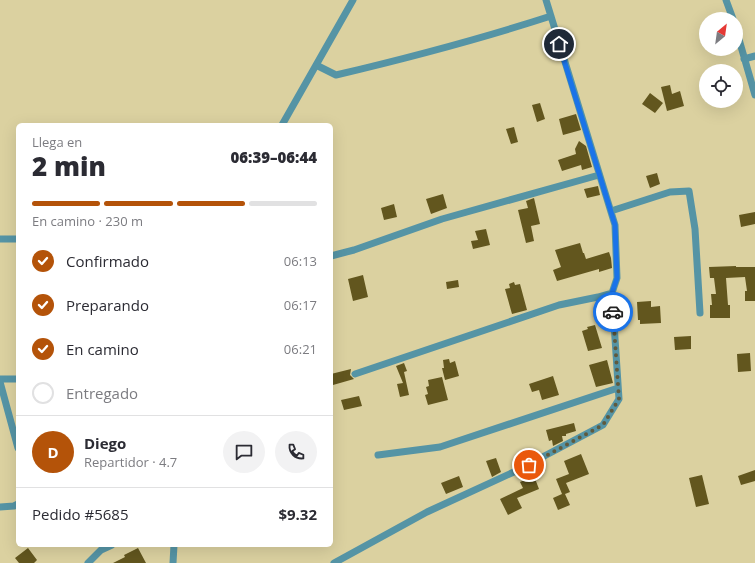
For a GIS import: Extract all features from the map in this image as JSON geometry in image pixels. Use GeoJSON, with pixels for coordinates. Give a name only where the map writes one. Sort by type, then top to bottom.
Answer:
{"type":"FeatureCollection","features":[{"type":"Feature","properties":{"kind":"street"},"geometry":{"type":"LineString","coordinates":[[283,123],[353,0]]}},
{"type":"Feature","properties":{"kind":"street"},"geometry":{"type":"LineString","coordinates":[[334,563],[427,512],[516,471],[603,425],[619,399],[612,293],[617,278],[615,225],[546,0]]}},
{"type":"Feature","properties":{"kind":"street"},"geometry":{"type":"LineString","coordinates":[[726,0],[730,12]]}},
{"type":"Feature","properties":{"kind":"street"},"geometry":{"type":"LineString","coordinates":[[316,65],[336,75],[385,64],[512,29],[551,16]]}},
{"type":"Feature","properties":{"kind":"street"},"geometry":{"type":"LineString","coordinates":[[743,54],[755,95]]}},
{"type":"Feature","properties":{"kind":"street"},"geometry":{"type":"LineString","coordinates":[[744,58],[755,56]]}},
{"type":"Feature","properties":{"kind":"street"},"geometry":{"type":"LineString","coordinates":[[333,255],[354,250],[442,219],[599,175]]}},
{"type":"Feature","properties":{"kind":"street"},"geometry":{"type":"LineString","coordinates":[[610,211],[670,192],[689,190],[695,229],[700,313]]}},
{"type":"Feature","properties":{"kind":"street"},"geometry":{"type":"LineString","coordinates":[[0,239],[16,238]]}},
{"type":"Feature","properties":{"kind":"street"},"geometry":{"type":"LineString","coordinates":[[355,374],[559,305],[612,293]]}},
{"type":"Feature","properties":{"kind":"street"},"geometry":{"type":"LineString","coordinates":[[0,379],[16,380]]}},
{"type":"Feature","properties":{"kind":"street"},"geometry":{"type":"LineString","coordinates":[[0,382],[16,441]]}},
{"type":"Feature","properties":{"kind":"street"},"geometry":{"type":"LineString","coordinates":[[378,455],[440,447],[618,388]]}},
{"type":"Feature","properties":{"kind":"street"},"geometry":{"type":"LineString","coordinates":[[0,507],[16,505]]}},
{"type":"Feature","properties":{"kind":"street"},"geometry":{"type":"LineString","coordinates":[[88,563],[101,550],[108,547]]}},
{"type":"Feature","properties":{"kind":"street"},"geometry":{"type":"LineString","coordinates":[[172,563],[174,547]]}},
{"type":"Feature","properties":{"kind":"building"},"geometry":{"type":"Polygon","coordinates":[[[670,85],[672,94],[680,91],[684,106],[667,111],[661,87],[670,85]]]}},
{"type":"Feature","properties":{"kind":"building"},"geometry":{"type":"Polygon","coordinates":[[[650,93],[663,103],[655,113],[642,104],[650,93]]]}},
{"type":"Feature","properties":{"kind":"building"},"geometry":{"type":"Polygon","coordinates":[[[540,103],[545,119],[537,122],[532,105],[540,103]]]}},
{"type":"Feature","properties":{"kind":"building"},"geometry":{"type":"Polygon","coordinates":[[[576,114],[581,130],[563,135],[559,119],[576,114]]]}},
{"type":"Feature","properties":{"kind":"building"},"geometry":{"type":"Polygon","coordinates":[[[514,127],[518,142],[511,144],[506,129],[514,127]]]}},
{"type":"Feature","properties":{"kind":"building"},"geometry":{"type":"Polygon","coordinates":[[[579,141],[586,146],[592,167],[582,170],[581,165],[562,171],[558,160],[576,154],[575,149],[579,141]]]}},
{"type":"Feature","properties":{"kind":"building"},"geometry":{"type":"Polygon","coordinates":[[[657,173],[660,184],[650,188],[646,176],[657,173]]]}},
{"type":"Feature","properties":{"kind":"building"},"geometry":{"type":"Polygon","coordinates":[[[598,186],[600,195],[587,198],[584,189],[598,186]]]}},
{"type":"Feature","properties":{"kind":"building"},"geometry":{"type":"Polygon","coordinates":[[[443,194],[447,208],[431,214],[426,199],[443,194]]]}},
{"type":"Feature","properties":{"kind":"building"},"geometry":{"type":"Polygon","coordinates":[[[534,198],[540,224],[531,226],[534,241],[526,243],[518,210],[528,208],[526,201],[534,198]]]}},
{"type":"Feature","properties":{"kind":"building"},"geometry":{"type":"Polygon","coordinates":[[[394,204],[397,217],[384,220],[381,208],[394,204]]]}},
{"type":"Feature","properties":{"kind":"building"},"geometry":{"type":"Polygon","coordinates":[[[755,212],[755,224],[741,227],[739,215],[755,212]]]}},
{"type":"Feature","properties":{"kind":"building"},"geometry":{"type":"Polygon","coordinates":[[[486,229],[490,245],[473,249],[471,241],[478,240],[475,231],[486,229]]]}},
{"type":"Feature","properties":{"kind":"building"},"geometry":{"type":"Polygon","coordinates":[[[580,243],[586,259],[609,252],[612,268],[599,272],[599,269],[557,281],[553,270],[561,267],[555,250],[580,243]]]}},
{"type":"Feature","properties":{"kind":"building"},"geometry":{"type":"Polygon","coordinates":[[[709,267],[755,267],[755,301],[745,301],[745,291],[747,291],[745,277],[726,278],[728,305],[730,305],[730,318],[710,318],[710,305],[712,305],[711,294],[716,294],[714,278],[710,278],[709,267]]]}},
{"type":"Feature","properties":{"kind":"building"},"geometry":{"type":"Polygon","coordinates":[[[363,275],[368,297],[353,301],[348,279],[363,275]]]}},
{"type":"Feature","properties":{"kind":"building"},"geometry":{"type":"Polygon","coordinates":[[[458,280],[459,287],[447,289],[446,282],[458,280]]]}},
{"type":"Feature","properties":{"kind":"building"},"geometry":{"type":"Polygon","coordinates":[[[514,282],[515,285],[520,284],[527,310],[512,314],[505,289],[510,288],[509,284],[514,282]]]}},
{"type":"Feature","properties":{"kind":"building"},"geometry":{"type":"Polygon","coordinates":[[[651,301],[651,307],[660,306],[661,323],[640,324],[640,320],[638,320],[637,302],[651,301]]]}},
{"type":"Feature","properties":{"kind":"building"},"geometry":{"type":"Polygon","coordinates":[[[608,304],[609,326],[601,328],[596,307],[608,304]]]}},
{"type":"Feature","properties":{"kind":"building"},"geometry":{"type":"Polygon","coordinates":[[[595,325],[602,348],[588,351],[582,331],[588,329],[587,327],[595,325]]]}},
{"type":"Feature","properties":{"kind":"building"},"geometry":{"type":"Polygon","coordinates":[[[691,336],[691,349],[675,350],[674,337],[691,336]]]}},
{"type":"Feature","properties":{"kind":"building"},"geometry":{"type":"Polygon","coordinates":[[[750,353],[751,371],[738,372],[737,354],[750,353]]]}},
{"type":"Feature","properties":{"kind":"building"},"geometry":{"type":"Polygon","coordinates":[[[449,359],[450,363],[455,361],[459,376],[445,380],[442,368],[444,368],[443,360],[449,359]]]}},
{"type":"Feature","properties":{"kind":"building"},"geometry":{"type":"Polygon","coordinates":[[[607,360],[613,383],[596,387],[589,365],[607,360]]]}},
{"type":"Feature","properties":{"kind":"building"},"geometry":{"type":"Polygon","coordinates":[[[404,363],[407,371],[404,372],[409,395],[400,397],[397,384],[403,383],[396,366],[404,363]]]}},
{"type":"Feature","properties":{"kind":"building"},"geometry":{"type":"Polygon","coordinates":[[[351,369],[350,375],[354,379],[333,385],[333,374],[351,369]]]}},
{"type":"Feature","properties":{"kind":"building"},"geometry":{"type":"Polygon","coordinates":[[[553,376],[559,395],[542,400],[539,390],[532,392],[529,384],[553,376]]]}},
{"type":"Feature","properties":{"kind":"building"},"geometry":{"type":"Polygon","coordinates":[[[442,377],[448,400],[428,405],[425,395],[428,394],[426,387],[429,386],[428,380],[442,377]]]}},
{"type":"Feature","properties":{"kind":"building"},"geometry":{"type":"Polygon","coordinates":[[[359,396],[362,406],[344,410],[341,400],[359,396]]]}},
{"type":"Feature","properties":{"kind":"building"},"geometry":{"type":"Polygon","coordinates":[[[574,423],[576,431],[566,434],[566,436],[562,436],[563,441],[553,446],[552,440],[549,441],[546,430],[574,423]]]}},
{"type":"Feature","properties":{"kind":"building"},"geometry":{"type":"Polygon","coordinates":[[[581,454],[589,474],[566,483],[570,492],[565,494],[570,505],[558,510],[553,498],[562,494],[556,479],[569,474],[564,461],[581,454]]]}},
{"type":"Feature","properties":{"kind":"building"},"geometry":{"type":"Polygon","coordinates":[[[496,458],[501,472],[492,477],[486,461],[496,458]]]}},
{"type":"Feature","properties":{"kind":"building"},"geometry":{"type":"Polygon","coordinates":[[[755,470],[755,481],[741,485],[738,476],[755,470]]]}},
{"type":"Feature","properties":{"kind":"building"},"geometry":{"type":"Polygon","coordinates":[[[702,475],[709,504],[696,507],[689,478],[702,475]]]}},
{"type":"Feature","properties":{"kind":"building"},"geometry":{"type":"Polygon","coordinates":[[[459,476],[463,487],[446,494],[441,483],[459,476]]]}},
{"type":"Feature","properties":{"kind":"building"},"geometry":{"type":"Polygon","coordinates":[[[534,476],[539,489],[517,498],[522,508],[508,515],[500,499],[523,488],[520,482],[534,476]]]}},
{"type":"Feature","properties":{"kind":"building"},"geometry":{"type":"Polygon","coordinates":[[[28,548],[37,560],[34,563],[19,563],[15,558],[28,548]]]}},
{"type":"Feature","properties":{"kind":"building"},"geometry":{"type":"Polygon","coordinates":[[[138,548],[146,563],[113,563],[125,557],[124,555],[138,548]]]}},
{"type":"Feature","properties":{"kind":"way so far"},"geometry":{"type":"LineString","coordinates":[[529,465],[603,425],[619,399],[613,312]]}},
{"type":"Feature","properties":{"kind":"route"},"geometry":{"type":"LineString","coordinates":[[559,44],[615,225],[617,278],[612,293],[613,312]]}}]}
